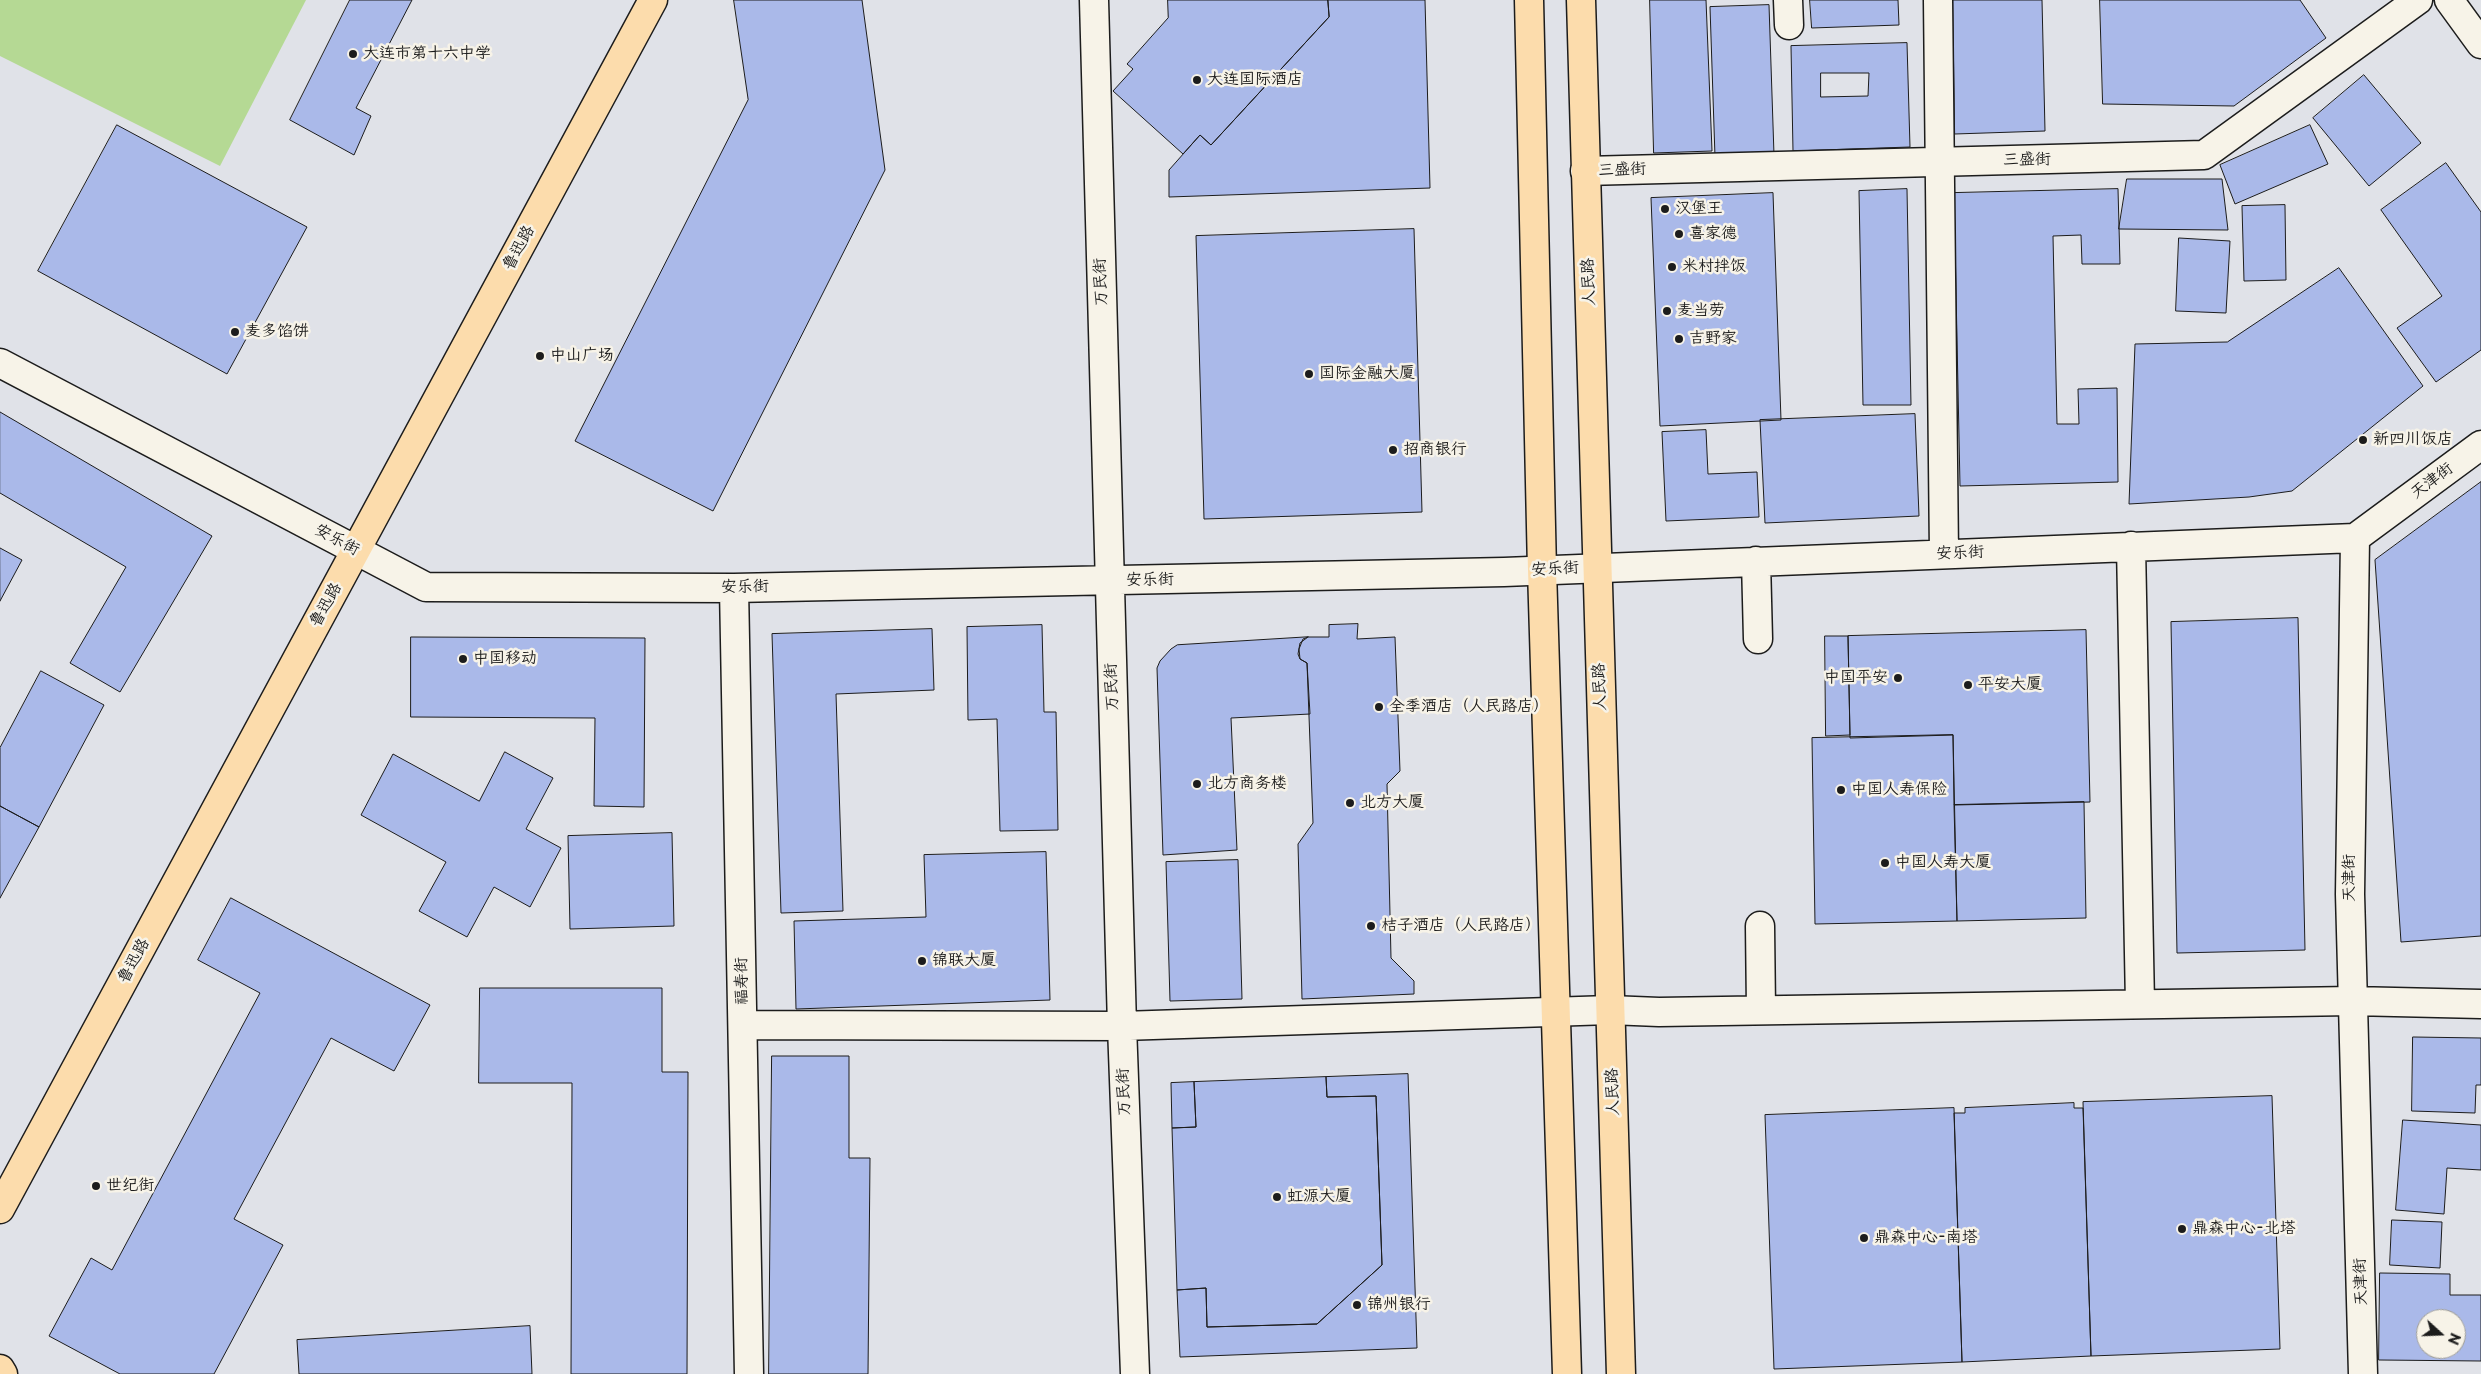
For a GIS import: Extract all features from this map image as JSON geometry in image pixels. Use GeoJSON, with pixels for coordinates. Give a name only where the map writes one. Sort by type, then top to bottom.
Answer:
{"type":"FeatureCollection","features":[{"type":"Feature","properties":{"kind":"main road","name":"鲁迅路"},"geometry":{"type":"LineString","coordinates":[[0,1209],[653,0]]}},
{"type":"Feature","properties":{"kind":"main road"},"geometry":{"type":"LineString","coordinates":[[1529,0],[1542,570],[1567,1374]]}},
{"type":"Feature","properties":{"kind":"main road","name":"人民路"},"geometry":{"type":"LineString","coordinates":[[1582,0],[1585,171],[1621,1374]]}},
{"type":"Feature","properties":{"kind":"main road"},"geometry":{"type":"LineString","coordinates":[[0,1369],[3,1374]]}},
{"type":"Feature","properties":{"kind":"street","name":"万民街"},"geometry":{"type":"LineString","coordinates":[[1094,0],[1122,1026],[1135,1374]]}},
{"type":"Feature","properties":{"kind":"street"},"geometry":{"type":"LineString","coordinates":[[1938,0],[1944,554]]}},
{"type":"Feature","properties":{"kind":"street","name":"三盛街"},"geometry":{"type":"LineString","coordinates":[[1585,171],[2204,155],[2418,0]]}},
{"type":"Feature","properties":{"kind":"street"},"geometry":{"type":"LineString","coordinates":[[2449,0],[2481,44]]}},
{"type":"Feature","properties":{"kind":"street","name":"安乐街"},"geometry":{"type":"LineString","coordinates":[[0,363],[426,587],[734,588],[1109,581],[1542,570],[2355,538]]}},
{"type":"Feature","properties":{"kind":"street","name":"天津街"},"geometry":{"type":"LineString","coordinates":[[2363,1374],[2350,894],[2355,538],[2481,444]]}},
{"type":"Feature","properties":{"kind":"street"},"geometry":{"type":"LineString","coordinates":[[2131,546],[2140,1004]]}},
{"type":"Feature","properties":{"kind":"street"},"geometry":{"type":"LineString","coordinates":[[1756,562],[1758,639]]}},
{"type":"Feature","properties":{"kind":"street","name":"福寿街"},"geometry":{"type":"LineString","coordinates":[[734,588],[749,1374]]}},
{"type":"Feature","properties":{"kind":"street"},"geometry":{"type":"LineString","coordinates":[[1760,926],[1761,1010]]}},
{"type":"Feature","properties":{"kind":"street"},"geometry":{"type":"LineString","coordinates":[[743,1025],[1122,1026],[1610,1010],[1659,1012],[2352,1001],[2481,1004]]}},
{"type":"Feature","properties":{"kind":"green space"},"geometry":{"type":"Polygon","coordinates":[[[0,0],[306,0],[220,166],[0,56],[0,0]]]}},
{"type":"Feature","properties":{"kind":"building","name":"大连市第十六中学"},"geometry":{"type":"Polygon","coordinates":[[[350,0],[412,0],[356,108],[371,116],[354,155],[290,120],[350,0]]]}},
{"type":"Feature","properties":{"kind":"building"},"geometry":{"type":"Polygon","coordinates":[[[734,0],[862,0],[885,170],[713,511],[575,441],[748,100],[734,0]]]}},
{"type":"Feature","properties":{"kind":"building","name":"大连国际酒店"},"geometry":{"type":"Polygon","coordinates":[[[1168,0],[1328,0],[1329,17],[1211,145],[1200,135],[1183,154],[1113,91],[1133,69],[1127,64],[1168,18],[1168,0]]]}},
{"type":"Feature","properties":{"kind":"building"},"geometry":{"type":"Polygon","coordinates":[[[1328,0],[1425,0],[1430,188],[1169,197],[1169,170],[1200,135],[1211,145],[1329,17],[1328,0]]]}},
{"type":"Feature","properties":{"kind":"building"},"geometry":{"type":"Polygon","coordinates":[[[1650,0],[1706,0],[1712,151],[1654,153],[1650,0]]]}},
{"type":"Feature","properties":{"kind":"building"},"geometry":{"type":"Polygon","coordinates":[[[1810,0],[1898,0],[1899,25],[1812,28],[1810,0]]]}},
{"type":"Feature","properties":{"kind":"building"},"geometry":{"type":"Polygon","coordinates":[[[1953,0],[2042,0],[2045,131],[1955,134],[1953,0]]]}},
{"type":"Feature","properties":{"kind":"building"},"geometry":{"type":"Polygon","coordinates":[[[2100,0],[2300,0],[2326,38],[2234,106],[2103,104],[2100,0]]]}},
{"type":"Feature","properties":{"kind":"building"},"geometry":{"type":"Polygon","coordinates":[[[1769,5],[1774,155],[1715,157],[1710,7],[1769,5]]]}},
{"type":"Feature","properties":{"kind":"building"},"geometry":{"type":"Polygon","coordinates":[[[1907,43],[1910,147],[1793,151],[1791,46],[1907,43]]]}},
{"type":"Feature","properties":{"kind":"building"},"geometry":{"type":"Polygon","coordinates":[[[1821,73],[1869,73],[1868,96],[1821,97],[1821,73]]]}},
{"type":"Feature","properties":{"kind":"building"},"geometry":{"type":"Polygon","coordinates":[[[2364,75],[2421,143],[2369,186],[2313,118],[2364,75]]]}},
{"type":"Feature","properties":{"kind":"building"},"geometry":{"type":"Polygon","coordinates":[[[117,125],[307,227],[227,374],[38,271],[117,125]]]}},
{"type":"Feature","properties":{"kind":"building"},"geometry":{"type":"Polygon","coordinates":[[[2310,125],[2328,164],[2235,204],[2220,165],[2310,125]]]}},
{"type":"Feature","properties":{"kind":"building"},"geometry":{"type":"Polygon","coordinates":[[[2446,163],[2481,212],[2481,350],[2436,382],[2397,328],[2442,296],[2381,210],[2446,163]]]}},
{"type":"Feature","properties":{"kind":"building"},"geometry":{"type":"Polygon","coordinates":[[[2127,179],[2222,179],[2228,230],[2119,229],[2127,179]]]}},
{"type":"Feature","properties":{"kind":"building"},"geometry":{"type":"Polygon","coordinates":[[[1907,189],[1911,405],[1863,405],[1859,191],[1907,189]]]}},
{"type":"Feature","properties":{"kind":"building"},"geometry":{"type":"Polygon","coordinates":[[[2118,189],[2120,264],[2082,264],[2081,235],[2053,236],[2057,424],[2079,424],[2078,389],[2117,388],[2118,482],[1960,486],[1954,193],[2118,189]]]}},
{"type":"Feature","properties":{"kind":"building"},"geometry":{"type":"Polygon","coordinates":[[[1773,193],[1781,420],[1660,426],[1651,198],[1773,193]]]}},
{"type":"Feature","properties":{"kind":"building"},"geometry":{"type":"Polygon","coordinates":[[[2285,205],[2286,280],[2244,281],[2242,206],[2285,205]]]}},
{"type":"Feature","properties":{"kind":"building","name":"国际金融大厦"},"geometry":{"type":"Polygon","coordinates":[[[1414,229],[1422,512],[1204,519],[1196,236],[1414,229]]]}},
{"type":"Feature","properties":{"kind":"building"},"geometry":{"type":"Polygon","coordinates":[[[2179,238],[2230,241],[2226,313],[2176,311],[2179,238]]]}},
{"type":"Feature","properties":{"kind":"building"},"geometry":{"type":"Polygon","coordinates":[[[2339,268],[2423,386],[2292,491],[2249,497],[2129,504],[2135,344],[2227,342],[2339,268]]]}},
{"type":"Feature","properties":{"kind":"building"},"geometry":{"type":"Polygon","coordinates":[[[0,412],[212,536],[120,692],[70,663],[126,567],[0,493],[0,412]]]}},
{"type":"Feature","properties":{"kind":"building"},"geometry":{"type":"Polygon","coordinates":[[[1915,414],[1919,516],[1765,523],[1760,420],[1915,414]]]}},
{"type":"Feature","properties":{"kind":"building"},"geometry":{"type":"Polygon","coordinates":[[[1706,430],[1708,474],[1757,472],[1759,517],[1666,521],[1662,432],[1706,430]]]}},
{"type":"Feature","properties":{"kind":"building"},"geometry":{"type":"Polygon","coordinates":[[[2481,482],[2481,936],[2401,942],[2375,560],[2481,482]]]}},
{"type":"Feature","properties":{"kind":"building"},"geometry":{"type":"Polygon","coordinates":[[[0,548],[22,560],[0,601],[0,548]]]}},
{"type":"Feature","properties":{"kind":"building"},"geometry":{"type":"Polygon","coordinates":[[[2298,618],[2305,950],[2177,953],[2171,622],[2298,618]]]}},
{"type":"Feature","properties":{"kind":"building","name":"北方大厦"},"geometry":{"type":"Polygon","coordinates":[[[1358,624],[1357,639],[1395,637],[1400,771],[1387,784],[1391,958],[1414,981],[1414,994],[1302,999],[1298,844],[1313,823],[1307,663],[1300,659],[1299,649],[1303,639],[1308,637],[1329,637],[1329,625],[1358,624]]]}},
{"type":"Feature","properties":{"kind":"building"},"geometry":{"type":"Polygon","coordinates":[[[1042,625],[1044,712],[1056,712],[1058,830],[1000,831],[997,719],[968,720],[967,627],[1042,625]]]}},
{"type":"Feature","properties":{"kind":"building"},"geometry":{"type":"Polygon","coordinates":[[[932,629],[934,690],[836,694],[843,911],[781,913],[772,634],[932,629]]]}},
{"type":"Feature","properties":{"kind":"building","name":"平安大厦"},"geometry":{"type":"Polygon","coordinates":[[[2086,630],[2090,802],[1954,805],[1953,735],[1850,738],[1848,636],[2086,630]]]}},
{"type":"Feature","properties":{"kind":"building"},"geometry":{"type":"Polygon","coordinates":[[[1825,636],[1848,636],[1850,735],[1826,736],[1825,636]]]}},
{"type":"Feature","properties":{"kind":"building"},"geometry":{"type":"Polygon","coordinates":[[[411,637],[645,638],[644,807],[594,806],[595,718],[411,717],[411,637]]]}},
{"type":"Feature","properties":{"kind":"building","name":"北方商务楼"},"geometry":{"type":"Polygon","coordinates":[[[1308,637],[1300,643],[1298,654],[1300,659],[1307,663],[1310,714],[1231,718],[1237,850],[1163,855],[1157,668],[1160,661],[1177,645],[1308,637]]]}},
{"type":"Feature","properties":{"kind":"building"},"geometry":{"type":"Polygon","coordinates":[[[41,671],[104,705],[39,827],[0,806],[0,748],[41,671]]]}},
{"type":"Feature","properties":{"kind":"building","name":"中国人寿大厦"},"geometry":{"type":"Polygon","coordinates":[[[1953,735],[1957,921],[1815,924],[1812,738],[1953,735]]]}},
{"type":"Feature","properties":{"kind":"building"},"geometry":{"type":"Polygon","coordinates":[[[505,752],[553,778],[526,829],[561,848],[530,907],[494,887],[467,937],[419,911],[446,862],[361,815],[393,754],[479,801],[505,752]]]}},
{"type":"Feature","properties":{"kind":"building"},"geometry":{"type":"Polygon","coordinates":[[[2084,802],[2086,918],[1957,921],[1954,805],[2084,802]]]}},
{"type":"Feature","properties":{"kind":"building"},"geometry":{"type":"Polygon","coordinates":[[[0,806],[39,827],[0,898],[0,806]]]}},
{"type":"Feature","properties":{"kind":"building"},"geometry":{"type":"Polygon","coordinates":[[[672,833],[674,926],[570,929],[568,836],[672,833]]]}},
{"type":"Feature","properties":{"kind":"building","name":"锦联大厦"},"geometry":{"type":"Polygon","coordinates":[[[1046,852],[1050,1000],[796,1009],[794,921],[926,917],[924,855],[1046,852]]]}},
{"type":"Feature","properties":{"kind":"building"},"geometry":{"type":"Polygon","coordinates":[[[1238,860],[1242,999],[1170,1001],[1166,862],[1238,860]]]}},
{"type":"Feature","properties":{"kind":"building"},"geometry":{"type":"Polygon","coordinates":[[[231,898],[430,1005],[394,1071],[331,1038],[234,1219],[283,1245],[214,1374],[120,1374],[49,1336],[91,1258],[112,1270],[260,993],[198,960],[231,898]]]}},
{"type":"Feature","properties":{"kind":"building"},"geometry":{"type":"Polygon","coordinates":[[[480,988],[662,988],[662,1072],[688,1072],[687,1374],[571,1374],[572,1083],[479,1083],[480,988]]]}},
{"type":"Feature","properties":{"kind":"building"},"geometry":{"type":"Polygon","coordinates":[[[2413,1037],[2481,1038],[2481,1085],[2476,1085],[2475,1113],[2412,1111],[2413,1037]]]}},
{"type":"Feature","properties":{"kind":"building"},"geometry":{"type":"Polygon","coordinates":[[[772,1056],[849,1056],[849,1158],[870,1158],[868,1374],[769,1374],[772,1056]]]}},
{"type":"Feature","properties":{"kind":"building"},"geometry":{"type":"Polygon","coordinates":[[[1408,1074],[1417,1348],[1180,1357],[1177,1290],[1206,1288],[1207,1327],[1317,1324],[1382,1265],[1376,1096],[1327,1097],[1326,1077],[1408,1074]]]}},
{"type":"Feature","properties":{"kind":"building","name":"虹源大厦"},"geometry":{"type":"Polygon","coordinates":[[[1326,1077],[1327,1097],[1376,1096],[1382,1265],[1317,1324],[1207,1327],[1206,1288],[1177,1290],[1172,1128],[1196,1127],[1194,1082],[1326,1077]]]}},
{"type":"Feature","properties":{"kind":"building"},"geometry":{"type":"Polygon","coordinates":[[[1194,1082],[1196,1127],[1172,1128],[1171,1083],[1194,1082]]]}},
{"type":"Feature","properties":{"kind":"building","name":"鼎森中心-北塔"},"geometry":{"type":"Polygon","coordinates":[[[2272,1096],[2280,1349],[2091,1356],[2083,1102],[2272,1096]]]}},
{"type":"Feature","properties":{"kind":"building"},"geometry":{"type":"Polygon","coordinates":[[[2074,1103],[2074,1108],[2083,1108],[2091,1356],[1962,1362],[1954,1113],[1965,1113],[1965,1108],[2074,1103]]]}},
{"type":"Feature","properties":{"kind":"building","name":"鼎森中心-南塔"},"geometry":{"type":"Polygon","coordinates":[[[1954,1108],[1962,1362],[1774,1369],[1765,1115],[1954,1108]]]}},
{"type":"Feature","properties":{"kind":"building"},"geometry":{"type":"Polygon","coordinates":[[[2403,1120],[2481,1125],[2481,1170],[2447,1168],[2444,1214],[2396,1210],[2403,1120]]]}},
{"type":"Feature","properties":{"kind":"building"},"geometry":{"type":"Polygon","coordinates":[[[2392,1220],[2442,1222],[2440,1268],[2390,1265],[2392,1220]]]}},
{"type":"Feature","properties":{"kind":"building"},"geometry":{"type":"Polygon","coordinates":[[[2380,1273],[2450,1274],[2450,1295],[2481,1295],[2481,1361],[2379,1360],[2380,1273]]]}},
{"type":"Feature","properties":{"kind":"building"},"geometry":{"type":"Polygon","coordinates":[[[530,1326],[532,1374],[299,1374],[297,1340],[530,1326]]]}},
{"type":"Feature","properties":{"kind":"place","name":"大连市第十六中学"},"geometry":{"type":"Point","coordinates":[353,54]}},
{"type":"Feature","properties":{"kind":"place","name":"大连国际酒店"},"geometry":{"type":"Point","coordinates":[1197,80]}},
{"type":"Feature","properties":{"kind":"place","name":"汉堡王"},"geometry":{"type":"Point","coordinates":[1665,209]}},
{"type":"Feature","properties":{"kind":"place","name":"喜家德"},"geometry":{"type":"Point","coordinates":[1679,234]}},
{"type":"Feature","properties":{"kind":"place","name":"米村拌饭"},"geometry":{"type":"Point","coordinates":[1672,267]}},
{"type":"Feature","properties":{"kind":"place","name":"麦当劳"},"geometry":{"type":"Point","coordinates":[1667,311]}},
{"type":"Feature","properties":{"kind":"place","name":"麦多馅饼"},"geometry":{"type":"Point","coordinates":[235,332]}},
{"type":"Feature","properties":{"kind":"place","name":"吉野家"},"geometry":{"type":"Point","coordinates":[1679,339]}},
{"type":"Feature","properties":{"kind":"place","name":"中山广场"},"geometry":{"type":"Point","coordinates":[540,356]}},
{"type":"Feature","properties":{"kind":"place","name":"国际金融大厦"},"geometry":{"type":"Point","coordinates":[1309,374]}},
{"type":"Feature","properties":{"kind":"place","name":"新四川饭店"},"geometry":{"type":"Point","coordinates":[2363,440]}},
{"type":"Feature","properties":{"kind":"place","name":"招商银行"},"geometry":{"type":"Point","coordinates":[1393,450]}},
{"type":"Feature","properties":{"kind":"place","name":"中国移动"},"geometry":{"type":"Point","coordinates":[463,659]}},
{"type":"Feature","properties":{"kind":"place","name":"中国平安"},"geometry":{"type":"Point","coordinates":[1898,678]}},
{"type":"Feature","properties":{"kind":"place","name":"平安大厦"},"geometry":{"type":"Point","coordinates":[1968,685]}},
{"type":"Feature","properties":{"kind":"place","name":"全季酒店（人民路店）"},"geometry":{"type":"Point","coordinates":[1379,707]}},
{"type":"Feature","properties":{"kind":"place","name":"北方商务楼"},"geometry":{"type":"Point","coordinates":[1197,784]}},
{"type":"Feature","properties":{"kind":"place","name":"中国人寿保险"},"geometry":{"type":"Point","coordinates":[1841,790]}},
{"type":"Feature","properties":{"kind":"place","name":"北方大厦"},"geometry":{"type":"Point","coordinates":[1350,803]}},
{"type":"Feature","properties":{"kind":"place","name":"中国人寿大厦"},"geometry":{"type":"Point","coordinates":[1885,863]}},
{"type":"Feature","properties":{"kind":"place","name":"桔子酒店（人民路店）"},"geometry":{"type":"Point","coordinates":[1371,926]}},
{"type":"Feature","properties":{"kind":"place","name":"锦联大厦"},"geometry":{"type":"Point","coordinates":[922,961]}},
{"type":"Feature","properties":{"kind":"place","name":"世纪街"},"geometry":{"type":"Point","coordinates":[96,1186]}},
{"type":"Feature","properties":{"kind":"place","name":"虹源大厦"},"geometry":{"type":"Point","coordinates":[1277,1197]}},
{"type":"Feature","properties":{"kind":"place","name":"鼎森中心-北塔"},"geometry":{"type":"Point","coordinates":[2182,1229]}},
{"type":"Feature","properties":{"kind":"place","name":"鼎森中心-南塔"},"geometry":{"type":"Point","coordinates":[1864,1238]}},
{"type":"Feature","properties":{"kind":"place","name":"锦州银行"},"geometry":{"type":"Point","coordinates":[1357,1305]}}]}
